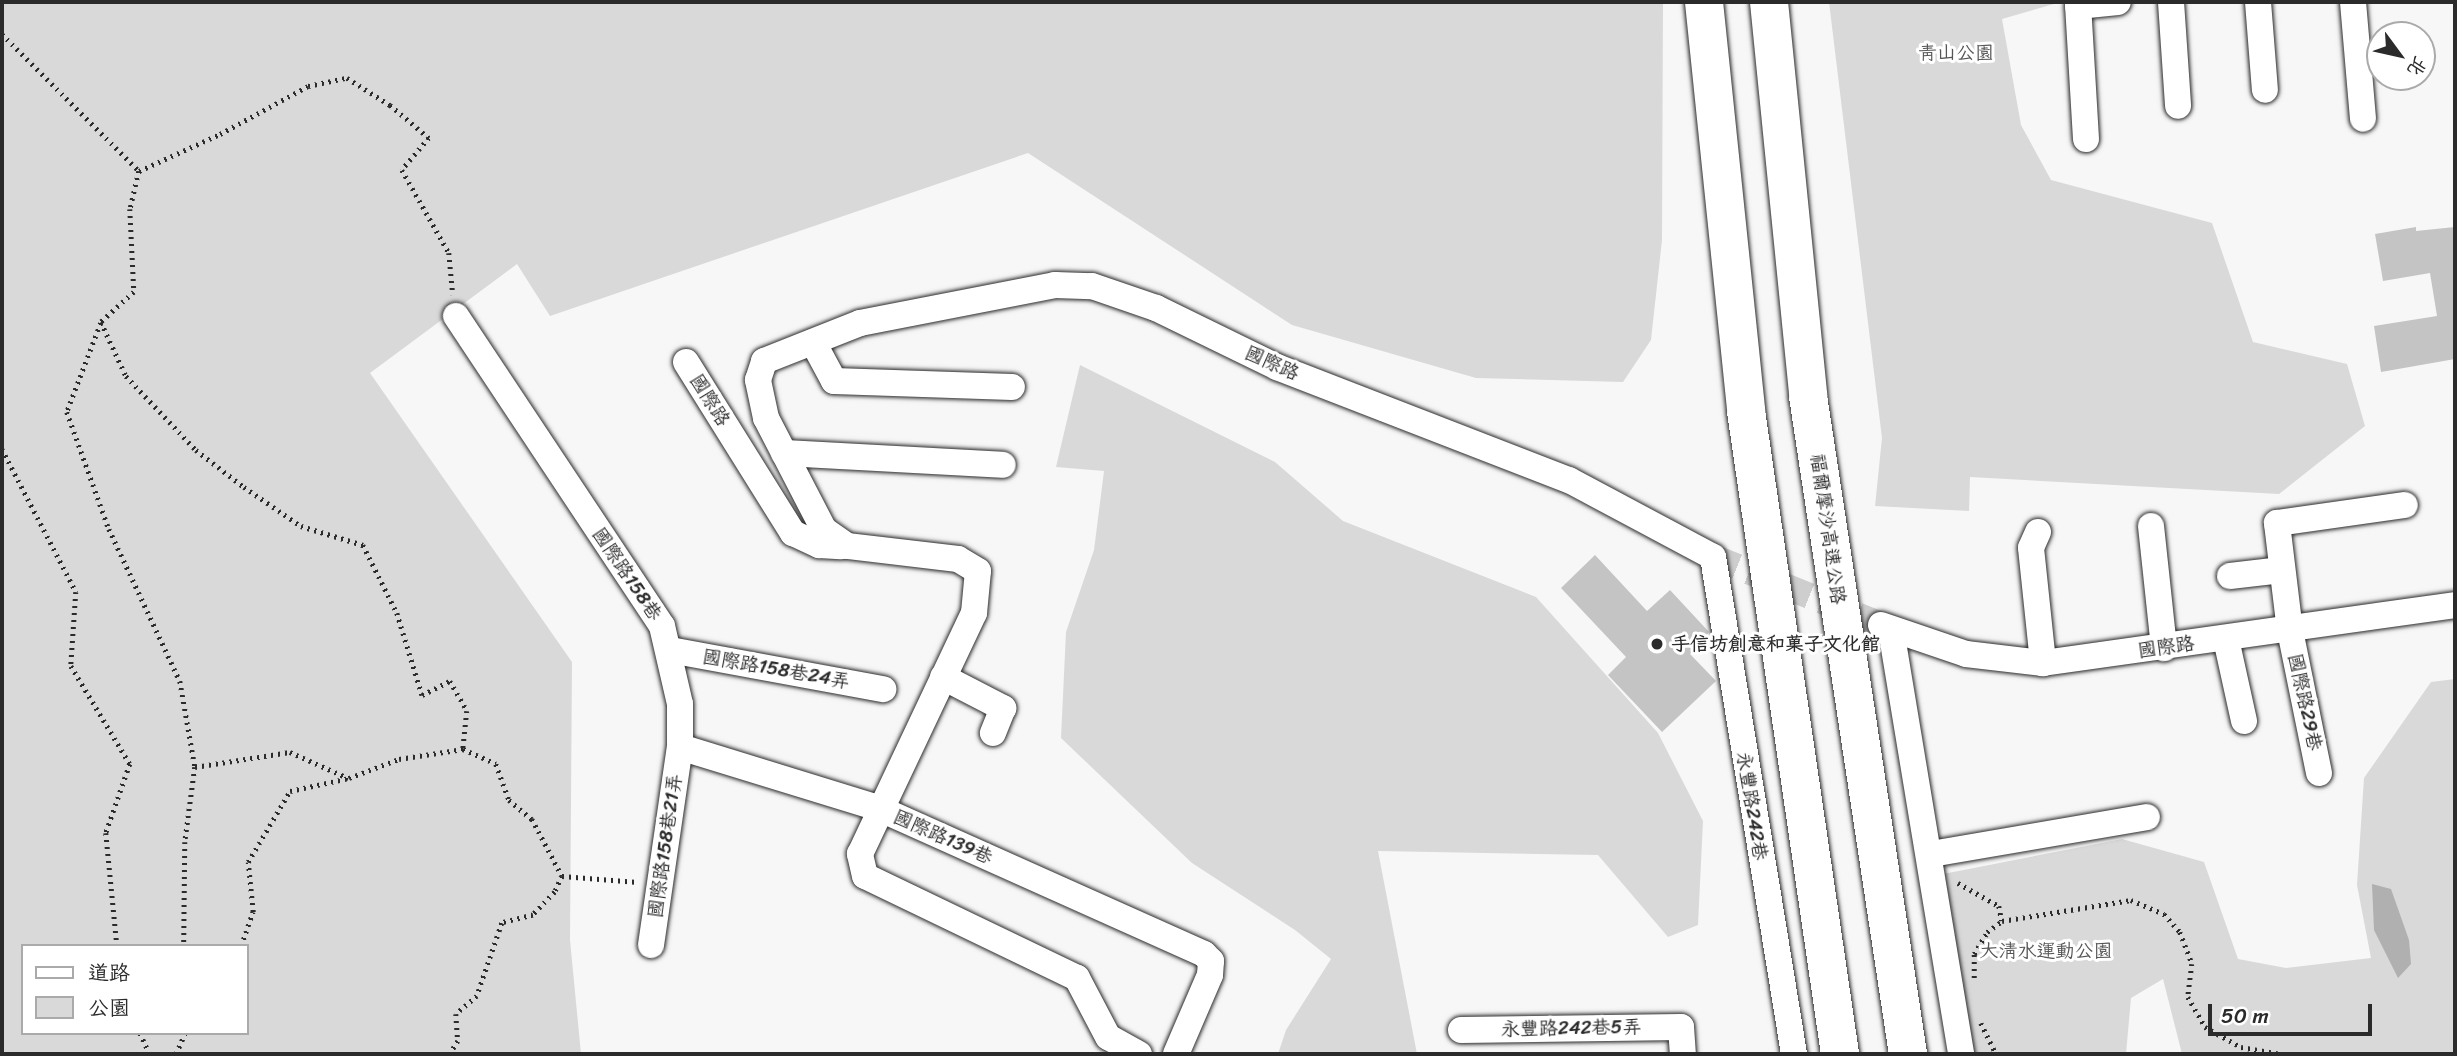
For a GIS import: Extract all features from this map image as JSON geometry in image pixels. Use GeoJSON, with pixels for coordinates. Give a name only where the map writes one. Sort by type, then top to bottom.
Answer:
{"type":"FeatureCollection","features":[{"type":"Feature","properties":{"kind":"highway"},"geometry":{"type":"LineString","coordinates":[[1704,2],[1745,411],[1840,1054]]}},
{"type":"Feature","properties":{"kind":"highway","name":"福爾摩沙高速公路"},"geometry":{"type":"LineString","coordinates":[[1769,2],[1808,396],[1908,1054]]}},
{"type":"Feature","properties":{"kind":"street"},"geometry":{"type":"LineString","coordinates":[[2086,139],[2078,6],[2118,2]]}},
{"type":"Feature","properties":{"kind":"street"},"geometry":{"type":"LineString","coordinates":[[2171,2],[2178,106]]}},
{"type":"Feature","properties":{"kind":"street"},"geometry":{"type":"LineString","coordinates":[[2258,2],[2265,90]]}},
{"type":"Feature","properties":{"kind":"street"},"geometry":{"type":"LineString","coordinates":[[2353,2],[2364,119]]}},
{"type":"Feature","properties":{"kind":"street","name":"國際路"},"geometry":{"type":"LineString","coordinates":[[847,546],[824,530],[766,418],[758,380],[764,361],[860,323],[1055,285],[1092,286],[1156,307],[1277,367],[1569,480],[1713,557]]}},
{"type":"Feature","properties":{"kind":"street","name":"國際路158巷"},"geometry":{"type":"LineString","coordinates":[[456,316],[662,626],[670,650],[680,704],[680,747]]}},
{"type":"Feature","properties":{"kind":"street"},"geometry":{"type":"LineString","coordinates":[[813,342],[834,381],[1012,387]]}},
{"type":"Feature","properties":{"kind":"street","name":"國際路"},"geometry":{"type":"LineString","coordinates":[[686,362],[793,533],[819,545],[958,559],[978,571],[974,613],[878,808]]}},
{"type":"Feature","properties":{"kind":"street"},"geometry":{"type":"LineString","coordinates":[[784,453],[1003,466]]}},
{"type":"Feature","properties":{"kind":"street","name":"國際路29巷"},"geometry":{"type":"LineString","coordinates":[[2319,773],[2290,631],[2277,523],[2405,505]]}},
{"type":"Feature","properties":{"kind":"street"},"geometry":{"type":"LineString","coordinates":[[2151,526],[2164,648]]}},
{"type":"Feature","properties":{"kind":"street"},"geometry":{"type":"LineString","coordinates":[[2038,532],[2031,548],[2043,663]]}},
{"type":"Feature","properties":{"kind":"street","name":"永豐路242巷"},"geometry":{"type":"LineString","coordinates":[[1713,557],[1794,1054]]}},
{"type":"Feature","properties":{"kind":"street"},"geometry":{"type":"LineString","coordinates":[[2230,576],[2282,570]]}},
{"type":"Feature","properties":{"kind":"street","name":"國際路"},"geometry":{"type":"LineString","coordinates":[[1943,853],[1886,628],[1966,654],[2043,663],[2290,631],[2455,606]]}},
{"type":"Feature","properties":{"kind":"street"},"geometry":{"type":"LineString","coordinates":[[2225,639],[2244,721]]}},
{"type":"Feature","properties":{"kind":"street","name":"國際路158巷24弄"},"geometry":{"type":"LineString","coordinates":[[670,650],[883,689]]}},
{"type":"Feature","properties":{"kind":"street"},"geometry":{"type":"LineString","coordinates":[[943,677],[1003,708],[993,733]]}},
{"type":"Feature","properties":{"kind":"street"},"geometry":{"type":"LineString","coordinates":[[680,747],[878,808]]}},
{"type":"Feature","properties":{"kind":"street","name":"國際路158巷21弄"},"geometry":{"type":"LineString","coordinates":[[651,946],[680,747]]}},
{"type":"Feature","properties":{"kind":"street","name":"國際路139巷"},"geometry":{"type":"LineString","coordinates":[[1139,1054],[1108,1037],[1077,978],[865,876],[860,854],[878,808],[1204,954],[1211,961],[1210,975],[1176,1054]]}},
{"type":"Feature","properties":{"kind":"street"},"geometry":{"type":"LineString","coordinates":[[1961,1054],[1943,853],[2147,817]]}},
{"type":"Feature","properties":{"kind":"street","name":"永豐路242巷5弄"},"geometry":{"type":"LineString","coordinates":[[1461,1030],[1681,1027],[1683,1054]]}},
{"type":"Feature","properties":{"kind":"path"},"geometry":{"type":"LineString","coordinates":[[2,34],[139,171]]}},
{"type":"Feature","properties":{"kind":"path"},"geometry":{"type":"LineString","coordinates":[[139,171],[220,134],[309,86],[347,78],[390,105],[429,138],[402,170],[449,253],[456,316]]}},
{"type":"Feature","properties":{"kind":"path"},"geometry":{"type":"LineString","coordinates":[[139,171],[130,209],[134,292],[101,323],[66,412],[109,529],[180,681],[195,767],[185,842],[184,944]]}},
{"type":"Feature","properties":{"kind":"path"},"geometry":{"type":"LineString","coordinates":[[101,323],[126,376],[196,450],[301,526],[363,545],[397,612],[422,695],[450,681],[467,711],[463,749]]}},
{"type":"Feature","properties":{"kind":"path"},"geometry":{"type":"LineString","coordinates":[[2,449],[76,592],[71,666],[130,764],[106,833],[117,944]]}},
{"type":"Feature","properties":{"kind":"path"},"geometry":{"type":"LineString","coordinates":[[242,944],[253,912],[248,862],[290,791],[349,778],[399,760],[463,749],[496,764],[509,800],[532,819],[562,876]]}},
{"type":"Feature","properties":{"kind":"path"},"geometry":{"type":"LineString","coordinates":[[195,767],[290,752],[349,778]]}},
{"type":"Feature","properties":{"kind":"path"},"geometry":{"type":"LineString","coordinates":[[1943,853],[1958,883],[1999,906],[2002,922]]}},
{"type":"Feature","properties":{"kind":"path"},"geometry":{"type":"LineString","coordinates":[[562,876],[658,884]]}},
{"type":"Feature","properties":{"kind":"path"},"geometry":{"type":"LineString","coordinates":[[450,1054],[458,1041],[456,1014],[477,996],[502,923],[533,915],[549,900],[562,876]]}},
{"type":"Feature","properties":{"kind":"path"},"geometry":{"type":"LineString","coordinates":[[1974,981],[1974,954],[1987,932],[2002,922],[2131,900],[2164,914],[2180,932],[2192,964],[2188,997],[2204,1027],[2241,1047],[2279,1054]]}},
{"type":"Feature","properties":{"kind":"path"},"geometry":{"type":"LineString","coordinates":[[1980,1020],[1996,1054]]}},
{"type":"Feature","properties":{"kind":"path"},"geometry":{"type":"LineString","coordinates":[[141,1035],[150,1054]]}},
{"type":"Feature","properties":{"kind":"path"},"geometry":{"type":"LineString","coordinates":[[176,1054],[184,1035]]}},
{"type":"Feature","properties":{"kind":"green space"},"geometry":{"type":"Polygon","coordinates":[[[2,2],[1663,2],[1662,240],[1651,340],[1623,382],[1476,378],[1292,325],[1028,153],[550,316],[517,264],[370,373],[572,662],[570,940],[581,1054],[2,1054],[2,2]]]}},
{"type":"Feature","properties":{"kind":"green space","name":"青山公園"},"geometry":{"type":"Polygon","coordinates":[[[1829,2],[2061,2],[2002,19],[2021,125],[2051,180],[2212,223],[2253,342],[2347,364],[2365,426],[2279,494],[1970,477],[1969,511],[1875,506],[1882,438],[1829,2]]]}},
{"type":"Feature","properties":{"kind":"green space"},"geometry":{"type":"Polygon","coordinates":[[[1080,365],[1275,462],[1343,521],[1536,597],[1658,733],[1703,821],[1698,925],[1668,937],[1598,855],[1378,851],[1417,1054],[1278,1054],[1286,1030],[1331,959],[1295,930],[1192,863],[1061,738],[1066,632],[1094,550],[1104,471],[1056,467],[1080,365]]]}},
{"type":"Feature","properties":{"kind":"green space","name":"大清水運動公園"},"geometry":{"type":"Polygon","coordinates":[[[2455,679],[2455,1054],[2182,1054],[2163,979],[2131,998],[2126,1054],[1965,1054],[1938,875],[2122,839],[2204,862],[2238,959],[2286,968],[2371,958],[2357,885],[2364,778],[2431,682],[2455,679]]]}},
{"type":"Feature","properties":{"kind":"shaded area"},"geometry":{"type":"Polygon","coordinates":[[[2372,884],[2391,889],[2409,940],[2411,964],[2398,978],[2374,930],[2372,884]]]}},
{"type":"Feature","properties":{"kind":"building"},"geometry":{"type":"Polygon","coordinates":[[[2416,227],[2416,231],[2455,227],[2455,359],[2381,372],[2374,326],[2437,316],[2430,273],[2383,281],[2375,234],[2416,227]]]}},
{"type":"Feature","properties":{"kind":"building","name":"手信坊創意和菓子文化館"},"geometry":{"type":"Polygon","coordinates":[[[1595,555],[1647,611],[1670,590],[1709,632],[1690,654],[1716,681],[1662,732],[1608,675],[1626,657],[1561,588],[1595,555]]]}},
{"type":"Feature","properties":{"kind":"tunnel"},"geometry":{"type":"LineString","coordinates":[[1713,557],[1881,625]]}},
{"type":"Feature","properties":{"kind":"place","name":"手信坊創意和菓子文化館"},"geometry":{"type":"Point","coordinates":[1657,644]}}]}
